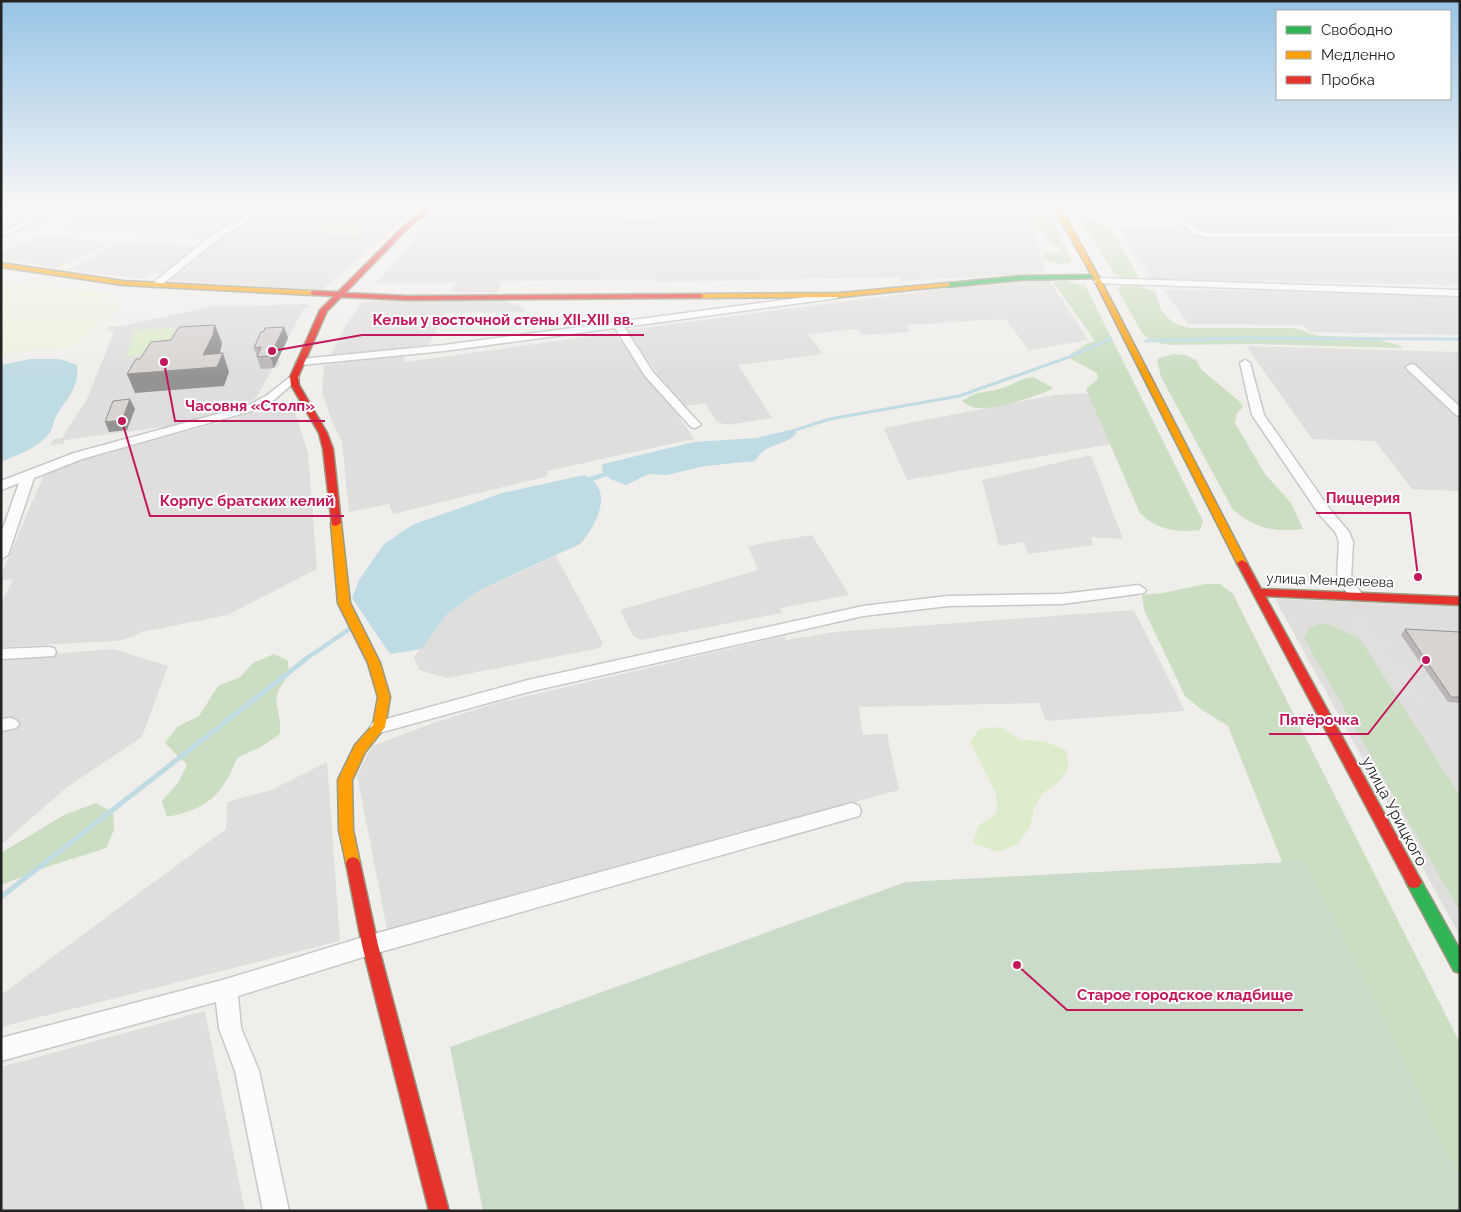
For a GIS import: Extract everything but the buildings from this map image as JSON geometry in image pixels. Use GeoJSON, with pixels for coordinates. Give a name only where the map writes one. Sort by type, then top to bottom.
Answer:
{"type":"FeatureCollection","features":[{"type":"Feature","properties":{"kind":"street"},"geometry":{"type":"LineString","coordinates":[[156,285],[182,264]]}},
{"type":"Feature","properties":{"kind":"street"},"geometry":{"type":"LineString","coordinates":[[1,486],[28,476],[49,465],[251,408],[270,398],[294,377],[324,310],[369,264]]}},
{"type":"Feature","properties":{"kind":"street","name":"улица Урицкого"},"geometry":{"type":"LineString","coordinates":[[1087,264],[1258,592],[1460,966]]}},
{"type":"Feature","properties":{"kind":"street"},"geometry":{"type":"LineString","coordinates":[[1,265],[92,279],[156,285],[337,296],[417,298],[840,295]]}},
{"type":"Feature","properties":{"kind":"street"},"geometry":{"type":"LineString","coordinates":[[301,362],[444,348],[840,295],[1020,278],[1096,279],[1460,293]]}},
{"type":"Feature","properties":{"kind":"street"},"geometry":{"type":"LineString","coordinates":[[618,324],[649,374],[695,426]]}},
{"type":"Feature","properties":{"kind":"street"},"geometry":{"type":"LineString","coordinates":[[1244,362],[1258,415],[1324,511],[1342,532],[1346,542],[1344,578],[1357,596]]}},
{"type":"Feature","properties":{"kind":"street"},"geometry":{"type":"LineString","coordinates":[[1411,367],[1460,412]]}},
{"type":"Feature","properties":{"kind":"street"},"geometry":{"type":"LineString","coordinates":[[294,377],[295,385],[323,433],[328,450],[344,603],[376,668],[384,697],[379,727],[360,749],[345,780],[346,830],[370,946],[439,1211]]}},
{"type":"Feature","properties":{"kind":"street"},"geometry":{"type":"LineString","coordinates":[[1,555],[28,476]]}},
{"type":"Feature","properties":{"kind":"street"},"geometry":{"type":"LineString","coordinates":[[379,727],[528,686],[863,611],[948,601],[1062,600],[1139,590]]}},
{"type":"Feature","properties":{"kind":"street","name":"улица Менделеева"},"geometry":{"type":"LineString","coordinates":[[1258,592],[1460,600]]}},
{"type":"Feature","properties":{"kind":"street"},"geometry":{"type":"LineString","coordinates":[[1,654],[48,652]]}},
{"type":"Feature","properties":{"kind":"street"},"geometry":{"type":"LineString","coordinates":[[1,1050],[226,989],[370,946],[852,811]]}},
{"type":"Feature","properties":{"kind":"street"},"geometry":{"type":"LineString","coordinates":[[226,989],[230,1028],[246,1071],[276,1211]]}},
{"type":"Feature","properties":{"kind":"shaded area"},"geometry":{"type":"Polygon","coordinates":[[[32,264],[67,264],[57,268],[32,264]]]}},
{"type":"Feature","properties":{"kind":"shaded area"},"geometry":{"type":"Polygon","coordinates":[[[79,264],[176,264],[163,274],[154,273],[145,279],[66,270],[79,264]]]}},
{"type":"Feature","properties":{"kind":"shaded area"},"geometry":{"type":"Polygon","coordinates":[[[189,264],[353,264],[322,290],[166,280],[189,264]]]}},
{"type":"Feature","properties":{"kind":"shaded area"},"geometry":{"type":"Polygon","coordinates":[[[393,264],[1043,264],[1046,273],[901,281],[899,277],[656,282],[656,279],[503,281],[497,292],[451,293],[456,283],[376,283],[393,264]]]}},
{"type":"Feature","properties":{"kind":"shaded area"},"geometry":{"type":"Polygon","coordinates":[[[1142,264],[1460,264],[1460,285],[1152,279],[1142,264]]]}},
{"type":"Feature","properties":{"kind":"shaded area"},"geometry":{"type":"Polygon","coordinates":[[[1049,280],[1088,340],[1029,350],[1005,319],[906,325],[910,332],[863,335],[858,329],[808,334],[823,354],[738,365],[772,418],[728,425],[717,422],[705,403],[685,406],[660,377],[626,330],[942,289],[1049,280]]]}},
{"type":"Feature","properties":{"kind":"shaded area"},"geometry":{"type":"Polygon","coordinates":[[[1163,289],[1460,296],[1460,335],[1310,332],[1302,325],[1188,324],[1163,289]]]}},
{"type":"Feature","properties":{"kind":"shaded area"},"geometry":{"type":"Polygon","coordinates":[[[508,300],[508,303],[521,306],[526,312],[445,313],[428,346],[331,355],[346,325],[363,301],[508,300]]]}},
{"type":"Feature","properties":{"kind":"shaded area"},"geometry":{"type":"Polygon","coordinates":[[[304,304],[312,306],[303,310],[277,360],[280,360],[278,367],[273,368],[256,398],[247,403],[164,429],[162,427],[65,440],[63,444],[50,445],[54,439],[62,438],[87,399],[114,332],[106,329],[110,326],[123,326],[218,305],[219,307],[304,304]]]}},
{"type":"Feature","properties":{"kind":"shaded area"},"geometry":{"type":"Polygon","coordinates":[[[614,333],[667,399],[694,439],[547,471],[548,476],[393,514],[389,504],[349,512],[342,442],[322,393],[324,365],[404,354],[405,362],[614,333]]]}},
{"type":"Feature","properties":{"kind":"shaded area"},"geometry":{"type":"Polygon","coordinates":[[[1246,346],[1460,352],[1460,491],[1412,489],[1375,441],[1312,439],[1246,346]]]}},
{"type":"Feature","properties":{"kind":"shaded area"},"geometry":{"type":"Polygon","coordinates":[[[1091,393],[1117,443],[907,480],[884,428],[1054,395],[1091,393]]]}},
{"type":"Feature","properties":{"kind":"shaded area"},"geometry":{"type":"Polygon","coordinates":[[[292,403],[308,453],[317,569],[227,615],[142,632],[127,639],[115,641],[1,647],[1,604],[13,579],[1,580],[1,575],[46,470],[240,417],[248,412],[292,403]]]}},
{"type":"Feature","properties":{"kind":"shaded area"},"geometry":{"type":"Polygon","coordinates":[[[1091,455],[1123,539],[1091,537],[1093,545],[1028,554],[1024,542],[999,546],[982,480],[1091,455]]]}},
{"type":"Feature","properties":{"kind":"shaded area"},"geometry":{"type":"Polygon","coordinates":[[[812,535],[849,595],[780,608],[782,613],[641,640],[633,636],[620,610],[758,570],[748,546],[812,535]]]}},
{"type":"Feature","properties":{"kind":"shaded area"},"geometry":{"type":"Polygon","coordinates":[[[556,556],[603,643],[600,648],[447,678],[419,670],[414,657],[448,613],[480,590],[556,556]]]}},
{"type":"Feature","properties":{"kind":"shaded area"},"geometry":{"type":"Polygon","coordinates":[[[1275,599],[1460,606],[1460,936],[1275,599]]]}},
{"type":"Feature","properties":{"kind":"shaded area"},"geometry":{"type":"Polygon","coordinates":[[[1134,610],[1185,711],[1046,721],[1039,703],[859,707],[863,735],[887,734],[899,790],[387,929],[357,775],[372,746],[436,722],[497,703],[784,636],[786,640],[835,632],[1134,610]]]}},
{"type":"Feature","properties":{"kind":"shaded area"},"geometry":{"type":"Polygon","coordinates":[[[1345,617],[1366,617],[1423,698],[1401,698],[1345,617]]]}},
{"type":"Feature","properties":{"kind":"shaded area"},"geometry":{"type":"Polygon","coordinates":[[[113,649],[168,666],[142,737],[67,787],[1,845],[1,658],[113,649]]]}},
{"type":"Feature","properties":{"kind":"shaded area"},"geometry":{"type":"Polygon","coordinates":[[[327,762],[340,941],[1,1027],[1,995],[226,829],[227,802],[271,790],[327,762]]]}},
{"type":"Feature","properties":{"kind":"shaded area"},"geometry":{"type":"Polygon","coordinates":[[[205,1011],[245,1211],[1,1211],[1,1067],[205,1011]]]}},
{"type":"Feature","properties":{"kind":"green space"},"geometry":{"type":"Polygon","coordinates":[[[1108,264],[1131,264],[1140,279],[1127,279],[1115,275],[1108,264]]]}},
{"type":"Feature","properties":{"kind":"green space"},"geometry":{"type":"Polygon","coordinates":[[[1063,281],[1085,285],[1203,521],[1200,530],[1183,531],[1160,527],[1140,513],[1086,389],[1098,379],[1097,373],[1067,357],[1086,344],[1095,341],[1053,282],[1063,281]]]}},
{"type":"Feature","properties":{"kind":"green space"},"geometry":{"type":"Polygon","coordinates":[[[1,282],[112,293],[103,303],[122,303],[74,346],[15,352],[1,356],[1,282]]]}},
{"type":"Feature","properties":{"kind":"green space"},"geometry":{"type":"Polygon","coordinates":[[[1124,285],[1135,285],[1155,291],[1161,310],[1170,320],[1178,325],[1191,328],[1294,328],[1319,336],[1369,337],[1401,346],[1402,348],[1253,344],[1170,345],[1158,343],[1142,333],[1117,288],[1124,285]]]}},
{"type":"Feature","properties":{"kind":"green space"},"geometry":{"type":"Polygon","coordinates":[[[175,328],[165,350],[126,357],[135,331],[175,328]]]}},
{"type":"Feature","properties":{"kind":"green space"},"geometry":{"type":"Polygon","coordinates":[[[1173,354],[1185,355],[1196,360],[1202,370],[1239,401],[1243,407],[1237,413],[1235,423],[1265,474],[1291,503],[1303,529],[1283,530],[1266,528],[1250,521],[1233,510],[1161,377],[1157,359],[1173,354]]]}},
{"type":"Feature","properties":{"kind":"green space"},"geometry":{"type":"Polygon","coordinates":[[[1033,377],[1053,388],[1001,406],[972,407],[962,401],[978,393],[1003,388],[1020,380],[1033,377]]]}},
{"type":"Feature","properties":{"kind":"green space"},"geometry":{"type":"Polygon","coordinates":[[[1205,584],[1220,584],[1233,594],[1460,1043],[1460,1211],[531,1211],[1287,874],[1228,726],[1202,710],[1185,696],[1144,610],[1142,595],[1163,593],[1205,584]]]}},
{"type":"Feature","properties":{"kind":"green space"},"geometry":{"type":"Polygon","coordinates":[[[1320,624],[1331,625],[1360,639],[1460,796],[1460,912],[1304,638],[1310,627],[1320,624]]]}},
{"type":"Feature","properties":{"kind":"green space"},"geometry":{"type":"Polygon","coordinates":[[[274,654],[288,661],[289,675],[282,684],[277,698],[280,734],[261,747],[237,758],[219,791],[203,805],[181,814],[167,817],[162,801],[178,783],[187,765],[165,743],[177,727],[199,716],[218,686],[240,677],[253,663],[274,654]]]}},
{"type":"Feature","properties":{"kind":"green space"},"geometry":{"type":"Polygon","coordinates":[[[1001,727],[1021,740],[1044,741],[1066,750],[1069,767],[1059,782],[1043,793],[1034,809],[1030,827],[1018,844],[998,852],[973,843],[979,825],[997,813],[996,794],[970,742],[979,729],[1001,727]]]}},
{"type":"Feature","properties":{"kind":"green space"},"geometry":{"type":"Polygon","coordinates":[[[96,803],[113,812],[114,830],[106,848],[50,866],[1,885],[1,853],[64,815],[96,803]]]}},
{"type":"Feature","properties":{"kind":"green space"},"geometry":{"type":"Polygon","coordinates":[[[1306,861],[1460,1179],[1460,1211],[483,1211],[450,1047],[906,882],[1306,861]]]}},
{"type":"Feature","properties":{"kind":"water"},"geometry":{"type":"Polygon","coordinates":[[[30,359],[60,359],[77,365],[76,381],[49,434],[32,448],[1,462],[1,365],[30,359]]]}},
{"type":"Feature","properties":{"kind":"water"},"geometry":{"type":"Polygon","coordinates":[[[790,430],[797,433],[787,441],[764,451],[755,461],[705,466],[667,475],[649,474],[626,485],[610,479],[602,471],[603,464],[694,442],[757,438],[790,430]]]}},
{"type":"Feature","properties":{"kind":"water"},"geometry":{"type":"Polygon","coordinates":[[[584,475],[594,481],[599,489],[601,498],[597,518],[580,544],[480,590],[448,613],[421,649],[390,654],[352,598],[359,580],[384,544],[412,525],[502,493],[584,475]]]}},
{"type":"Feature","properties":{"kind":"waterway"},"geometry":{"type":"LineString","coordinates":[[1145,341],[1242,338],[1460,339]]}},
{"type":"Feature","properties":{"kind":"waterway"},"geometry":{"type":"LineString","coordinates":[[789,432],[830,419],[959,396],[1069,357],[1111,339]]}},
{"type":"Feature","properties":{"kind":"waterway"},"geometry":{"type":"LineString","coordinates":[[588,480],[609,473]]}},
{"type":"Feature","properties":{"kind":"waterway"},"geometry":{"type":"LineString","coordinates":[[304,660],[351,628]]}},
{"type":"Feature","properties":{"kind":"waterway"},"geometry":{"type":"LineString","coordinates":[[1,897],[306,659]]}},
{"type":"Feature","properties":{"kind":"traffic: fast"},"geometry":{"type":"LineString","coordinates":[[948,285],[1020,278],[1095,277]]}},
{"type":"Feature","properties":{"kind":"traffic: fast"},"geometry":{"type":"LineString","coordinates":[[1414,882],[1460,966]]}},
{"type":"Feature","properties":{"kind":"traffic: slow"},"geometry":{"type":"LineString","coordinates":[[1088,264],[1242,563]]}},
{"type":"Feature","properties":{"kind":"traffic: slow"},"geometry":{"type":"LineString","coordinates":[[1,265],[123,283],[313,293]]}},
{"type":"Feature","properties":{"kind":"traffic: slow"},"geometry":{"type":"LineString","coordinates":[[700,296],[840,295],[948,285]]}},
{"type":"Feature","properties":{"kind":"traffic: slow"},"geometry":{"type":"LineString","coordinates":[[336,523],[344,603],[374,663],[384,697],[379,727],[360,749],[345,780],[346,830],[353,863]]}},
{"type":"Feature","properties":{"kind":"traffic: jam"},"geometry":{"type":"LineString","coordinates":[[336,523],[328,449],[323,433],[295,385],[294,377],[324,310],[370,264]]}},
{"type":"Feature","properties":{"kind":"traffic: jam"},"geometry":{"type":"LineString","coordinates":[[313,293],[408,298],[700,296]]}},
{"type":"Feature","properties":{"kind":"traffic: jam"},"geometry":{"type":"LineString","coordinates":[[1242,563],[1414,882]]}},
{"type":"Feature","properties":{"kind":"traffic: jam"},"geometry":{"type":"LineString","coordinates":[[1258,592],[1460,601]]}},
{"type":"Feature","properties":{"kind":"traffic: jam"},"geometry":{"type":"LineString","coordinates":[[353,863],[370,945],[439,1211]]}},
{"type":"Feature","properties":{"kind":"place","name":"Кельи у восточной стены XII-XIII вв."},"geometry":{"type":"Point","coordinates":[272,351]}},
{"type":"Feature","properties":{"kind":"place","name":"Часовня «Столп»"},"geometry":{"type":"Point","coordinates":[164,362]}},
{"type":"Feature","properties":{"kind":"place","name":"Корпус братских келий"},"geometry":{"type":"Point","coordinates":[122,421]}},
{"type":"Feature","properties":{"kind":"place","name":"Пиццерия"},"geometry":{"type":"Point","coordinates":[1418,577]}},
{"type":"Feature","properties":{"kind":"place","name":"Пятёрочка"},"geometry":{"type":"Point","coordinates":[1426,660]}},
{"type":"Feature","properties":{"kind":"place","name":"Старое городское кладбище"},"geometry":{"type":"Point","coordinates":[1017,965]}}]}
